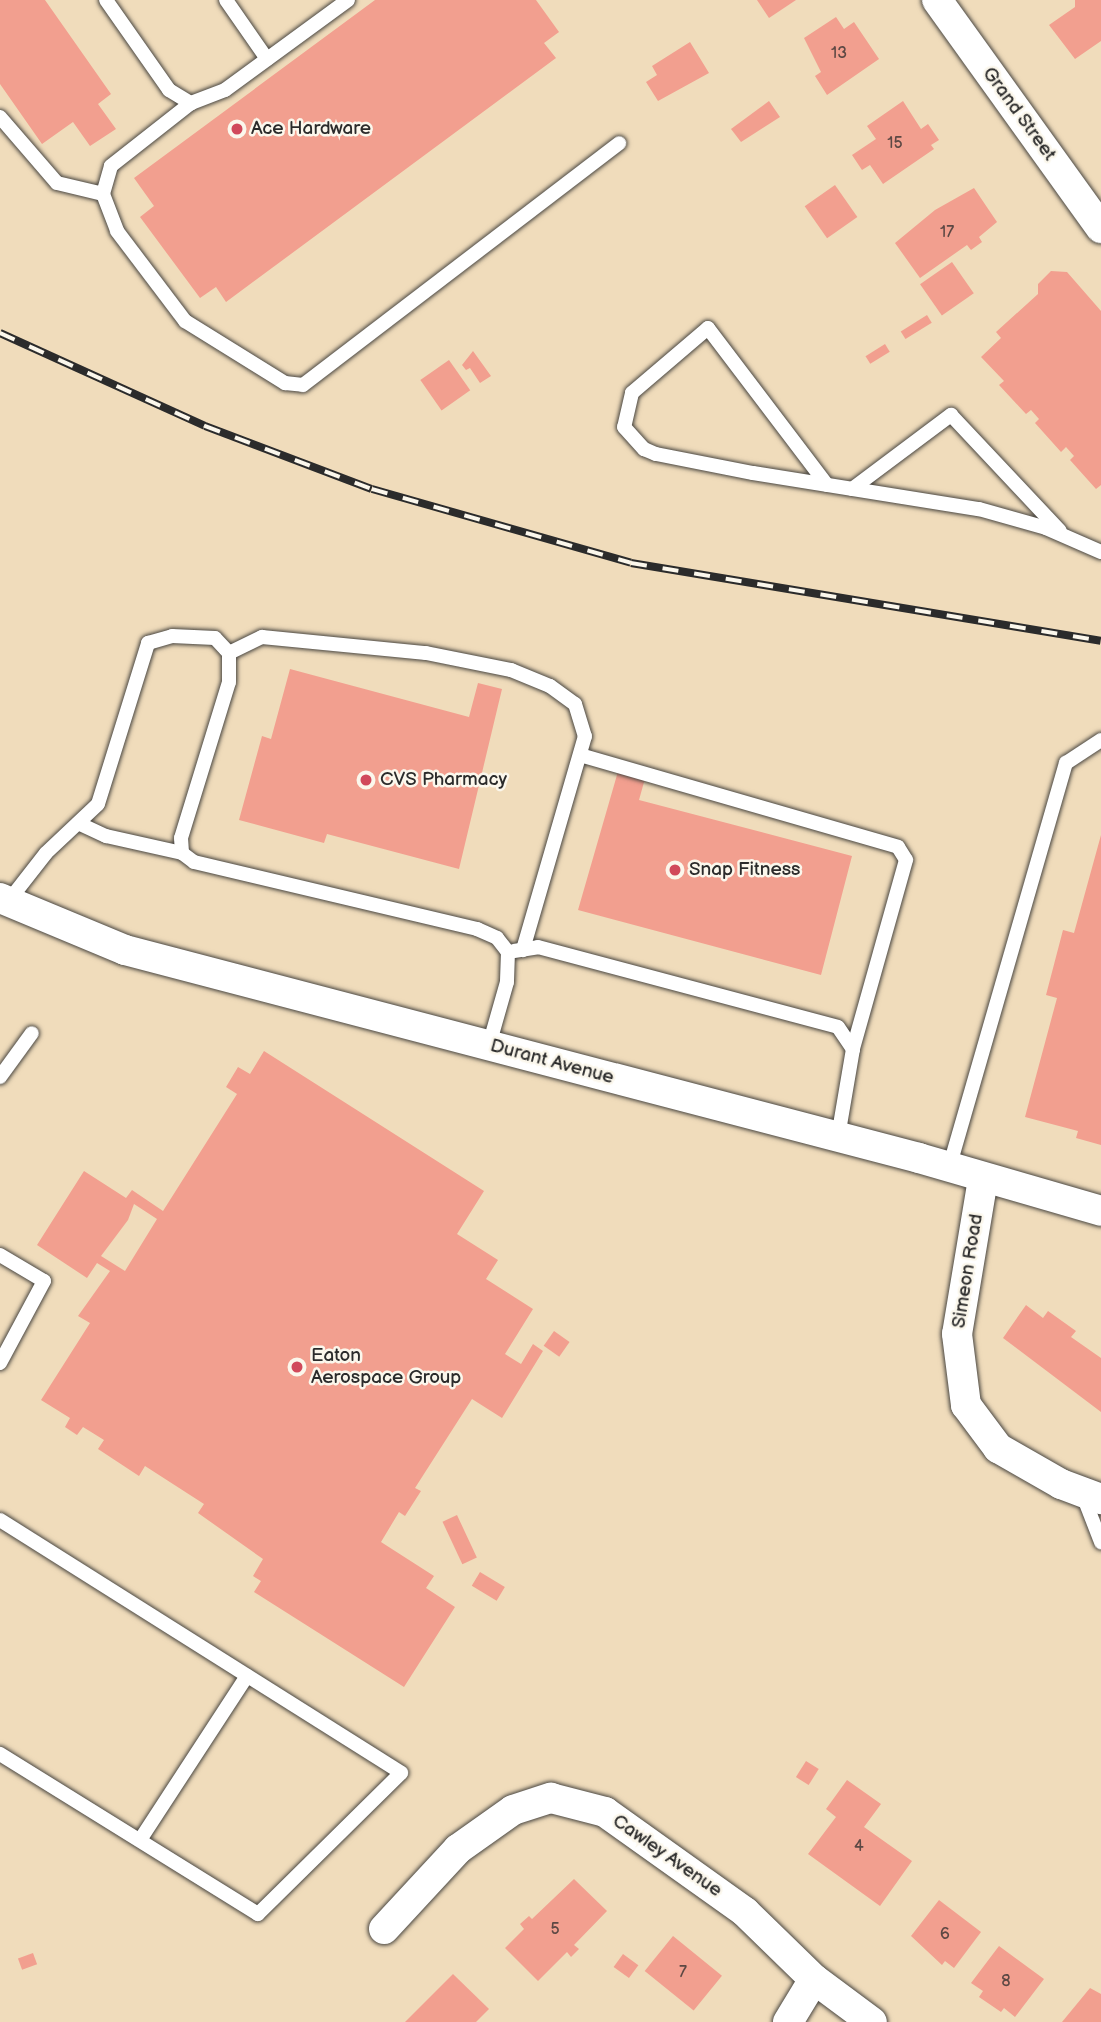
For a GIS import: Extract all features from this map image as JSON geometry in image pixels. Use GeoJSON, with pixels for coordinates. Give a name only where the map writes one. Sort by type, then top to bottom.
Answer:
{"type":"FeatureCollection","features":[{"type":"Feature","properties":{"kind":"street","name":"Grand Street"},"geometry":{"type":"LineString","coordinates":[[937,0],[1101,227]]}},
{"type":"Feature","properties":{"kind":"street","name":"Durant Avenue"},"geometry":{"type":"LineString","coordinates":[[2,905],[125,950],[838,1137],[1101,1211]]}},
{"type":"Feature","properties":{"kind":"street","name":"Simeon Road"},"geometry":{"type":"LineString","coordinates":[[983,1178],[957,1334],[966,1405],[998,1448],[1091,1496]]}},
{"type":"Feature","properties":{"kind":"street","name":"Cawley Avenue"},"geometry":{"type":"LineString","coordinates":[[384,1929],[458,1849],[513,1810],[551,1798],[605,1812],[745,1912],[814,1979],[872,2022]]}},
{"type":"Feature","properties":{"kind":"street"},"geometry":{"type":"LineString","coordinates":[[789,2022],[814,1979]]}},
{"type":"Feature","properties":{"kind":"lane"},"geometry":{"type":"LineString","coordinates":[[106,0],[169,90],[191,103]]}},
{"type":"Feature","properties":{"kind":"lane"},"geometry":{"type":"LineString","coordinates":[[226,0],[267,59]]}},
{"type":"Feature","properties":{"kind":"lane"},"geometry":{"type":"LineString","coordinates":[[348,0],[225,90],[191,103],[111,166],[103,194],[117,231],[185,321],[285,383],[303,385],[619,143]]}},
{"type":"Feature","properties":{"kind":"lane"},"geometry":{"type":"LineString","coordinates":[[0,117],[20,146],[57,183],[103,194]]}},
{"type":"Feature","properties":{"kind":"lane"},"geometry":{"type":"LineString","coordinates":[[827,485],[708,328],[632,393],[624,427],[644,449],[680,460],[827,485],[979,509],[1064,535],[1101,552]]}},
{"type":"Feature","properties":{"kind":"lane"},"geometry":{"type":"LineString","coordinates":[[852,489],[951,415],[1064,535]]}},
{"type":"Feature","properties":{"kind":"lane"},"geometry":{"type":"LineString","coordinates":[[2,905],[46,853],[98,804],[148,643],[172,636],[215,638],[229,653],[229,682],[181,838],[182,853]]}},
{"type":"Feature","properties":{"kind":"lane"},"geometry":{"type":"LineString","coordinates":[[229,653],[262,638],[426,653],[511,670],[550,686],[575,704],[584,722],[580,755],[515,951],[489,1045]]}},
{"type":"Feature","properties":{"kind":"lane"},"geometry":{"type":"LineString","coordinates":[[949,1168],[1066,763],[1101,740]]}},
{"type":"Feature","properties":{"kind":"lane"},"geometry":{"type":"LineString","coordinates":[[580,755],[882,840],[898,847],[906,860],[853,1049],[838,1137]]}},
{"type":"Feature","properties":{"kind":"lane"},"geometry":{"type":"LineString","coordinates":[[79,824],[106,836],[182,853],[194,862],[477,929],[515,951],[538,947],[798,1014],[838,1027],[853,1049]]}},
{"type":"Feature","properties":{"kind":"lane"},"geometry":{"type":"LineString","coordinates":[[0,1077],[32,1032]]}},
{"type":"Feature","properties":{"kind":"lane"},"geometry":{"type":"LineString","coordinates":[[0,1255],[44,1281],[0,1363]]}},
{"type":"Feature","properties":{"kind":"lane"},"geometry":{"type":"LineString","coordinates":[[1091,1496],[1101,1542]]}},
{"type":"Feature","properties":{"kind":"lane"},"geometry":{"type":"LineString","coordinates":[[0,1520],[401,1773],[258,1914],[0,1754]]}},
{"type":"Feature","properties":{"kind":"lane"},"geometry":{"type":"LineString","coordinates":[[140,1840],[247,1676]]}},
{"type":"Feature","properties":{"kind":"building"},"geometry":{"type":"Polygon","coordinates":[[[0,0],[45,0],[111,94],[98,104],[116,129],[90,146],[73,122],[42,144],[0,84],[0,0]]]}},
{"type":"Feature","properties":{"kind":"building"},"geometry":{"type":"Polygon","coordinates":[[[375,0],[536,0],[559,32],[544,43],[556,58],[226,302],[216,287],[200,298],[140,217],[154,206],[134,178],[375,0]]]}},
{"type":"Feature","properties":{"kind":"building"},"geometry":{"type":"Polygon","coordinates":[[[757,0],[796,0],[769,18],[757,0]]]}},
{"type":"Feature","properties":{"kind":"building"},"geometry":{"type":"Polygon","coordinates":[[[1075,0],[1101,0],[1101,41],[1075,59],[1049,25],[1075,7],[1075,0]]]}},
{"type":"Feature","properties":{"kind":"building"},"geometry":{"type":"Polygon","coordinates":[[[836,17],[844,29],[854,22],[879,59],[827,95],[815,76],[821,72],[804,38],[836,17]]]}},
{"type":"Feature","properties":{"kind":"building"},"geometry":{"type":"Polygon","coordinates":[[[690,42],[709,73],[658,101],[646,82],[657,75],[652,66],[690,42]]]}},
{"type":"Feature","properties":{"kind":"building"},"geometry":{"type":"Polygon","coordinates":[[[769,101],[780,117],[741,142],[731,129],[769,101]]]}},
{"type":"Feature","properties":{"kind":"building"},"geometry":{"type":"Polygon","coordinates":[[[903,101],[921,129],[928,124],[939,140],[931,145],[934,149],[883,184],[870,165],[862,170],[852,155],[876,139],[867,126],[903,101]]]}},
{"type":"Feature","properties":{"kind":"building"},"geometry":{"type":"Polygon","coordinates":[[[835,185],[857,217],[827,238],[805,206],[835,185]]]}},
{"type":"Feature","properties":{"kind":"building"},"geometry":{"type":"Polygon","coordinates":[[[974,188],[997,222],[979,237],[982,242],[971,250],[967,245],[920,278],[895,243],[935,210],[974,188]]]}},
{"type":"Feature","properties":{"kind":"building"},"geometry":{"type":"Polygon","coordinates":[[[952,262],[974,293],[942,315],[920,284],[952,262]]]}},
{"type":"Feature","properties":{"kind":"building"},"geometry":{"type":"Polygon","coordinates":[[[1051,271],[1067,272],[1101,311],[1101,485],[1096,489],[1070,460],[1074,456],[1066,447],[1061,452],[1035,423],[1039,419],[1031,410],[1026,414],[999,385],[1004,381],[981,357],[1001,338],[996,332],[1038,294],[1038,284],[1051,271]]]}},
{"type":"Feature","properties":{"kind":"building"},"geometry":{"type":"Polygon","coordinates":[[[927,315],[932,323],[905,339],[901,331],[927,315]]]}},
{"type":"Feature","properties":{"kind":"building"},"geometry":{"type":"Polygon","coordinates":[[[885,344],[890,352],[870,364],[865,356],[885,344]]]}},
{"type":"Feature","properties":{"kind":"building"},"geometry":{"type":"Polygon","coordinates":[[[473,351],[491,376],[480,383],[470,368],[466,370],[462,365],[473,351]]]}},
{"type":"Feature","properties":{"kind":"building"},"geometry":{"type":"Polygon","coordinates":[[[449,360],[470,390],[442,410],[420,380],[449,360]]]}},
{"type":"Feature","properties":{"kind":"building","name":"CVS Pharmacy"},"geometry":{"type":"Polygon","coordinates":[[[290,669],[469,717],[478,683],[502,689],[459,869],[327,834],[324,843],[239,820],[262,736],[271,739],[290,669]]]}},
{"type":"Feature","properties":{"kind":"building"},"geometry":{"type":"Polygon","coordinates":[[[619,768],[646,775],[639,800],[852,856],[821,975],[578,910],[619,768]]]}},
{"type":"Feature","properties":{"kind":"building"},"geometry":{"type":"Polygon","coordinates":[[[1101,835],[1101,1145],[1076,1138],[1078,1131],[1025,1117],[1057,998],[1046,995],[1063,930],[1074,933],[1101,835]]]}},
{"type":"Feature","properties":{"kind":"building","name":"Eaton Aerospace Group"},"geometry":{"type":"Polygon","coordinates":[[[264,1051],[484,1191],[457,1234],[498,1260],[486,1279],[533,1309],[505,1354],[521,1364],[533,1344],[543,1351],[502,1418],[472,1399],[415,1488],[421,1491],[405,1516],[399,1512],[381,1542],[434,1576],[426,1588],[455,1607],[404,1687],[254,1592],[261,1581],[253,1576],[263,1559],[198,1513],[204,1504],[145,1466],[139,1476],[98,1449],[104,1440],[83,1427],[77,1435],[65,1427],[70,1418],[41,1400],[90,1323],[78,1316],[110,1271],[97,1263],[87,1278],[37,1245],[84,1171],[126,1198],[132,1190],[163,1211],[237,1094],[226,1087],[238,1067],[250,1074],[264,1051]],[[134,1204],[128,1220],[101,1256],[125,1271],[157,1219],[134,1204]]]}},
{"type":"Feature","properties":{"kind":"building"},"geometry":{"type":"Polygon","coordinates":[[[1026,1305],[1043,1318],[1048,1311],[1076,1331],[1071,1337],[1101,1358],[1101,1412],[1003,1338],[1026,1305]]]}},
{"type":"Feature","properties":{"kind":"building"},"geometry":{"type":"Polygon","coordinates":[[[554,1331],[570,1342],[559,1357],[544,1346],[554,1331]]]}},
{"type":"Feature","properties":{"kind":"building"},"geometry":{"type":"Polygon","coordinates":[[[457,1515],[477,1558],[462,1564],[442,1522],[457,1515]]]}},
{"type":"Feature","properties":{"kind":"building"},"geometry":{"type":"Polygon","coordinates":[[[480,1572],[505,1587],[497,1601],[472,1586],[480,1572]]]}},
{"type":"Feature","properties":{"kind":"building"},"geometry":{"type":"Polygon","coordinates":[[[806,1761],[819,1769],[809,1785],[796,1777],[806,1761]]]}},
{"type":"Feature","properties":{"kind":"building"},"geometry":{"type":"Polygon","coordinates":[[[847,1780],[881,1804],[864,1827],[912,1861],[880,1906],[808,1854],[836,1817],[826,1809],[847,1780]]]}},
{"type":"Feature","properties":{"kind":"building"},"geometry":{"type":"Polygon","coordinates":[[[574,1879],[607,1911],[574,1945],[579,1949],[571,1957],[567,1952],[538,1981],[505,1948],[524,1929],[520,1924],[529,1916],[532,1919],[574,1879]]]}},
{"type":"Feature","properties":{"kind":"building"},"geometry":{"type":"Polygon","coordinates":[[[939,1900],[981,1932],[954,1968],[945,1961],[942,1965],[911,1936],[939,1900]]]}},
{"type":"Feature","properties":{"kind":"building"},"geometry":{"type":"Polygon","coordinates":[[[673,1936],[722,1976],[694,2011],[645,1971],[673,1936]]]}},
{"type":"Feature","properties":{"kind":"building"},"geometry":{"type":"Polygon","coordinates":[[[999,1946],[1044,1979],[1015,2017],[1004,2008],[1001,2012],[979,1997],[983,1991],[971,1983],[999,1946]]]}},
{"type":"Feature","properties":{"kind":"building"},"geometry":{"type":"Polygon","coordinates":[[[33,1953],[37,1964],[22,1970],[18,1958],[33,1953]]]}},
{"type":"Feature","properties":{"kind":"building"},"geometry":{"type":"Polygon","coordinates":[[[623,1954],[638,1965],[629,1978],[614,1967],[623,1954]]]}},
{"type":"Feature","properties":{"kind":"building"},"geometry":{"type":"Polygon","coordinates":[[[453,1974],[489,2009],[476,2022],[405,2022],[453,1974]]]}},
{"type":"Feature","properties":{"kind":"building"},"geometry":{"type":"Polygon","coordinates":[[[1090,1988],[1101,1994],[1101,2022],[1062,2022],[1090,1988]]]}},
{"type":"Feature","properties":{"kind":"railway"},"geometry":{"type":"LineString","coordinates":[[0,333],[205,426],[372,489],[631,563],[1101,641]]}},
{"type":"Feature","properties":{"kind":"place","name":"Ace Hardware"},"geometry":{"type":"Point","coordinates":[237,129]}},
{"type":"Feature","properties":{"kind":"place","name":"CVS Pharmacy"},"geometry":{"type":"Point","coordinates":[366,780]}},
{"type":"Feature","properties":{"kind":"place","name":"Snap Fitness"},"geometry":{"type":"Point","coordinates":[675,870]}},
{"type":"Feature","properties":{"kind":"place","name":"Eaton Aerospace Group"},"geometry":{"type":"Point","coordinates":[297,1367]}}]}
